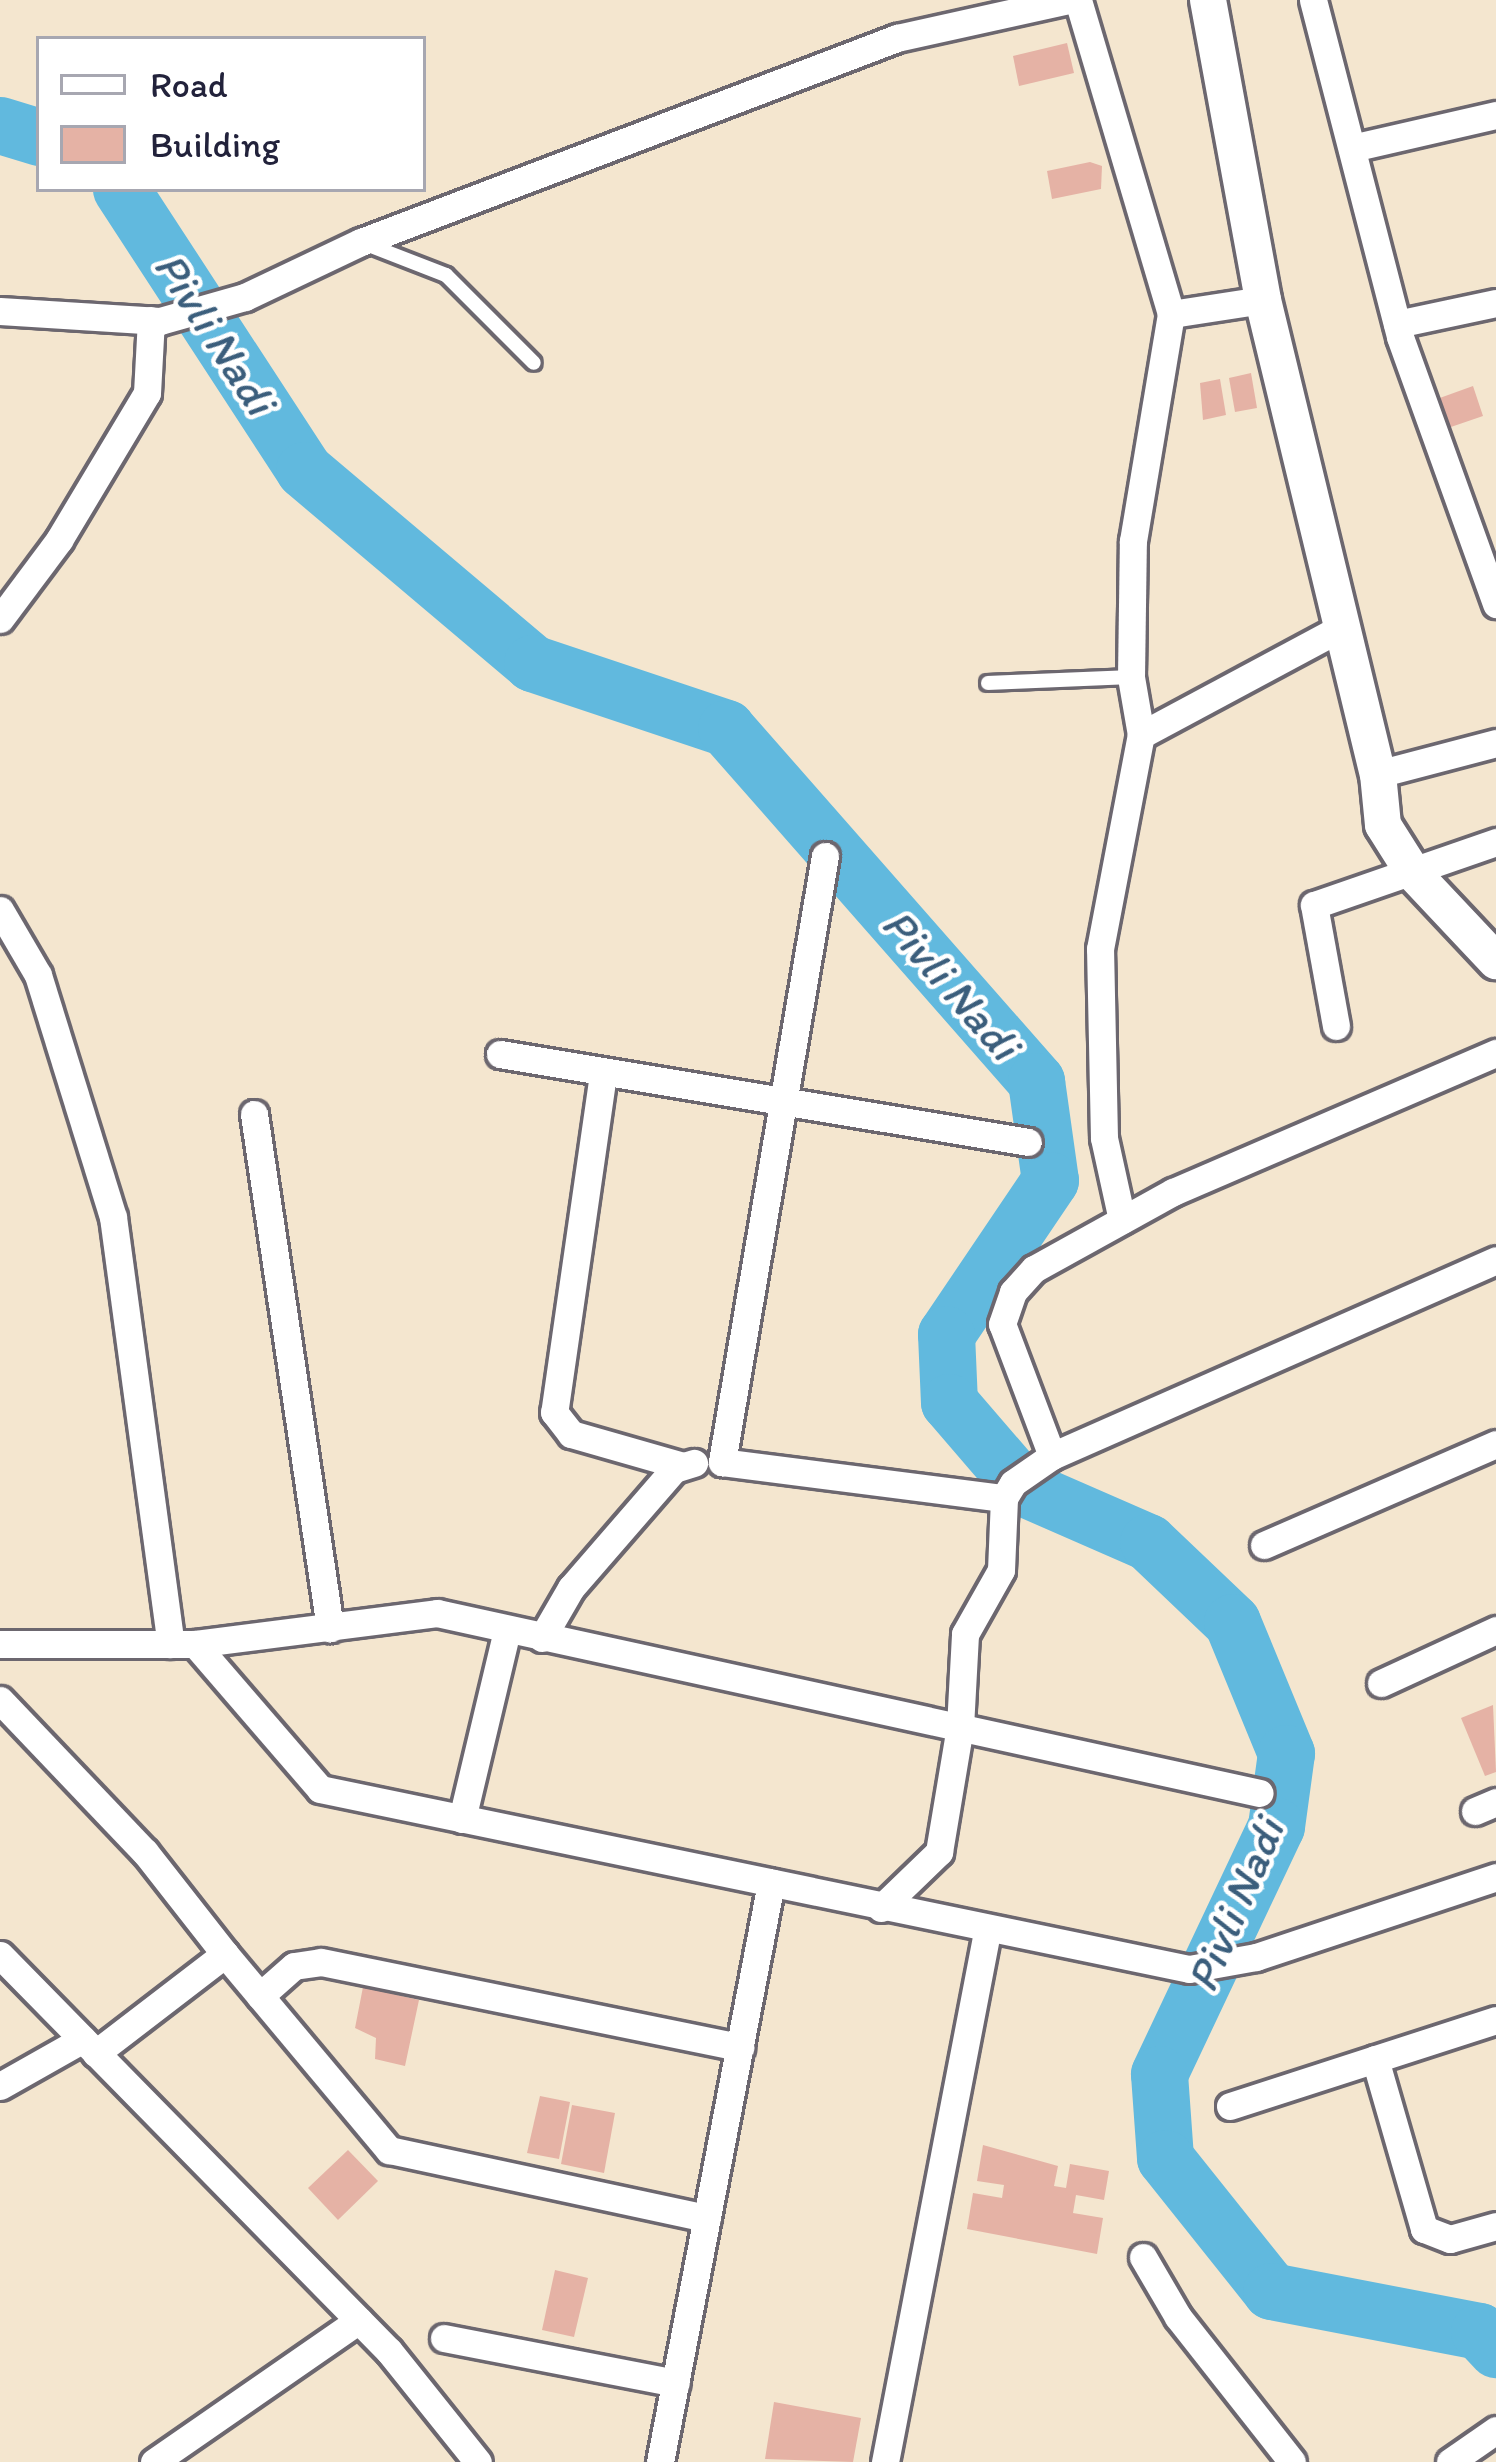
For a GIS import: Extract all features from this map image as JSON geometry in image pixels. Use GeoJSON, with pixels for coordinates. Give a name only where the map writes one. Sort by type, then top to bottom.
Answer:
{"type":"FeatureCollection","features":[{"type":"Feature","properties":{"kind":"street"},"geometry":{"type":"LineString","coordinates":[[0,311],[156,321],[245,296],[361,242],[897,38],[1073,0],[1171,314],[1133,541],[1131,677],[1141,735],[1100,950],[1104,1138],[1122,1220]]}},
{"type":"Feature","properties":{"kind":"street"},"geometry":{"type":"LineString","coordinates":[[1208,0],[1263,299],[1378,774],[1383,825],[1414,874],[1496,961]]}},
{"type":"Feature","properties":{"kind":"street"},"geometry":{"type":"LineString","coordinates":[[1313,0],[1397,324],[1496,604]]}},
{"type":"Feature","properties":{"kind":"street"},"geometry":{"type":"LineString","coordinates":[[1352,148],[1496,115]]}},
{"type":"Feature","properties":{"kind":"street"},"geometry":{"type":"LineString","coordinates":[[1171,314],[1263,299]]}},
{"type":"Feature","properties":{"kind":"street"},"geometry":{"type":"LineString","coordinates":[[1397,324],[1496,303]]}},
{"type":"Feature","properties":{"kind":"street"},"geometry":{"type":"LineString","coordinates":[[0,619],[59,540],[147,393],[156,321]]}},
{"type":"Feature","properties":{"kind":"street"},"geometry":{"type":"LineString","coordinates":[[1141,735],[1342,627]]}},
{"type":"Feature","properties":{"kind":"street"},"geometry":{"type":"LineString","coordinates":[[1378,774],[1496,743]]}},
{"type":"Feature","properties":{"kind":"street"},"geometry":{"type":"LineString","coordinates":[[1336,1026],[1314,905],[1496,842]]}},
{"type":"Feature","properties":{"kind":"street"},"geometry":{"type":"LineString","coordinates":[[722,1462],[825,856]]}},
{"type":"Feature","properties":{"kind":"street"},"geometry":{"type":"LineString","coordinates":[[0,910],[38,975],[113,1217],[183,1644],[320,1789],[987,1933],[1190,1969],[1256,1958],[1496,1877]]}},
{"type":"Feature","properties":{"kind":"street"},"geometry":{"type":"LineString","coordinates":[[1046,1459],[1005,1340],[1006,1306],[1034,1269],[1122,1220],[1496,1053]]}},
{"type":"Feature","properties":{"kind":"street"},"geometry":{"type":"LineString","coordinates":[[500,1054],[784,1106],[1028,1142]]}},
{"type":"Feature","properties":{"kind":"street"},"geometry":{"type":"LineString","coordinates":[[603,1074],[554,1412],[571,1434],[680,1465],[722,1462],[1008,1491]]}},
{"type":"Feature","properties":{"kind":"street"},"geometry":{"type":"LineString","coordinates":[[254,1114],[330,1628]]}},
{"type":"Feature","properties":{"kind":"street"},"geometry":{"type":"LineString","coordinates":[[880,1908],[939,1852],[960,1726],[965,1634],[1001,1570],[1008,1491],[1046,1459],[1496,1260]]}},
{"type":"Feature","properties":{"kind":"street"},"geometry":{"type":"LineString","coordinates":[[1264,1545],[1496,1444]]}},
{"type":"Feature","properties":{"kind":"street"},"geometry":{"type":"LineString","coordinates":[[542,1638],[571,1588],[680,1465]]}},
{"type":"Feature","properties":{"kind":"street"},"geometry":{"type":"LineString","coordinates":[[0,1645],[183,1644],[437,1613],[1260,1793]]}},
{"type":"Feature","properties":{"kind":"street"},"geometry":{"type":"LineString","coordinates":[[462,1819],[507,1630]]}},
{"type":"Feature","properties":{"kind":"street"},"geometry":{"type":"LineString","coordinates":[[1381,1683],[1496,1630]]}},
{"type":"Feature","properties":{"kind":"street"},"geometry":{"type":"LineString","coordinates":[[0,1700],[145,1852],[389,2150],[707,2218]]}},
{"type":"Feature","properties":{"kind":"street"},"geometry":{"type":"LineString","coordinates":[[660,2462],[771,1883]]}},
{"type":"Feature","properties":{"kind":"street"},"geometry":{"type":"LineString","coordinates":[[885,2462],[987,1933]]}},
{"type":"Feature","properties":{"kind":"street"},"geometry":{"type":"LineString","coordinates":[[0,2086],[90,2046],[225,1954]]}},
{"type":"Feature","properties":{"kind":"street"},"geometry":{"type":"LineString","coordinates":[[0,1955],[358,2320],[451,2420],[478,2462]]}},
{"type":"Feature","properties":{"kind":"street"},"geometry":{"type":"LineString","coordinates":[[260,1996],[294,1966],[320,1962],[740,2047]]}},
{"type":"Feature","properties":{"kind":"street"},"geometry":{"type":"LineString","coordinates":[[1230,2106],[1496,2020]]}},
{"type":"Feature","properties":{"kind":"street"},"geometry":{"type":"LineString","coordinates":[[1376,2059],[1424,2229],[1450,2239],[1496,2226]]}},
{"type":"Feature","properties":{"kind":"street"},"geometry":{"type":"LineString","coordinates":[[1142,2258],[1178,2317],[1292,2462]]}},
{"type":"Feature","properties":{"kind":"street"},"geometry":{"type":"LineString","coordinates":[[154,2462],[358,2320]]}},
{"type":"Feature","properties":{"kind":"street"},"geometry":{"type":"LineString","coordinates":[[444,2338],[676,2383]]}},
{"type":"Feature","properties":{"kind":"street"},"geometry":{"type":"LineString","coordinates":[[1450,2462],[1496,2430]]}},
{"type":"Feature","properties":{"kind":"lane"},"geometry":{"type":"LineString","coordinates":[[361,242],[446,274],[534,363]]}},
{"type":"Feature","properties":{"kind":"lane"},"geometry":{"type":"LineString","coordinates":[[988,683],[1131,677]]}},
{"type":"Feature","properties":{"kind":"building"},"geometry":{"type":"Polygon","coordinates":[[[1067,43],[1074,73],[1019,86],[1013,56],[1067,43]]]}},
{"type":"Feature","properties":{"kind":"building"},"geometry":{"type":"Polygon","coordinates":[[[1090,162],[1102,166],[1101,189],[1052,199],[1047,171],[1090,162]]]}},
{"type":"Feature","properties":{"kind":"building"},"geometry":{"type":"Polygon","coordinates":[[[1251,373],[1257,408],[1235,412],[1229,378],[1251,373]]]}},
{"type":"Feature","properties":{"kind":"building"},"geometry":{"type":"Polygon","coordinates":[[[1220,379],[1226,415],[1203,420],[1200,383],[1220,379]]]}},
{"type":"Feature","properties":{"kind":"building"},"geometry":{"type":"Polygon","coordinates":[[[1473,386],[1483,416],[1448,428],[1437,399],[1473,386]]]}},
{"type":"Feature","properties":{"kind":"building"},"geometry":{"type":"Polygon","coordinates":[[[1493,1705],[1496,1772],[1485,1776],[1461,1718],[1493,1705]]]}},
{"type":"Feature","properties":{"kind":"building"},"geometry":{"type":"Polygon","coordinates":[[[363,1987],[419,2000],[405,2066],[375,2059],[376,2038],[355,2028],[363,1987]]]}},
{"type":"Feature","properties":{"kind":"building"},"geometry":{"type":"Polygon","coordinates":[[[540,2096],[570,2102],[559,2159],[527,2153],[540,2096]]]}},
{"type":"Feature","properties":{"kind":"building"},"geometry":{"type":"Polygon","coordinates":[[[572,2105],[615,2113],[604,2173],[561,2164],[572,2105]]]}},
{"type":"Feature","properties":{"kind":"building"},"geometry":{"type":"Polygon","coordinates":[[[983,2145],[1058,2166],[1054,2186],[1066,2188],[1070,2164],[1109,2171],[1104,2200],[1076,2195],[1073,2213],[1103,2218],[1097,2254],[967,2229],[973,2193],[1002,2198],[1004,2185],[977,2181],[983,2145]]]}},
{"type":"Feature","properties":{"kind":"building"},"geometry":{"type":"Polygon","coordinates":[[[348,2150],[378,2181],[338,2220],[308,2188],[348,2150]]]}},
{"type":"Feature","properties":{"kind":"building"},"geometry":{"type":"Polygon","coordinates":[[[555,2270],[588,2278],[574,2337],[542,2330],[555,2270]]]}},
{"type":"Feature","properties":{"kind":"building"},"geometry":{"type":"Polygon","coordinates":[[[774,2402],[861,2418],[853,2462],[765,2459],[774,2402]]]}},
{"type":"Feature","properties":{"kind":"waterway","name":"Pivli Nadi"},"geometry":{"type":"LineString","coordinates":[[0,125],[36,136]]}},
{"type":"Feature","properties":{"kind":"waterway","name":"Pivli Nadi"},"geometry":{"type":"LineString","coordinates":[[123,192],[304,470],[532,663],[726,728],[1036,1081],[1050,1180],[946,1334],[949,1402],[1022,1487],[1148,1542],[1232,1622],[1286,1753],[1276,1826],[1159,2074],[1165,2158],[1271,2291],[1479,2331],[1496,2349]]}}]}
